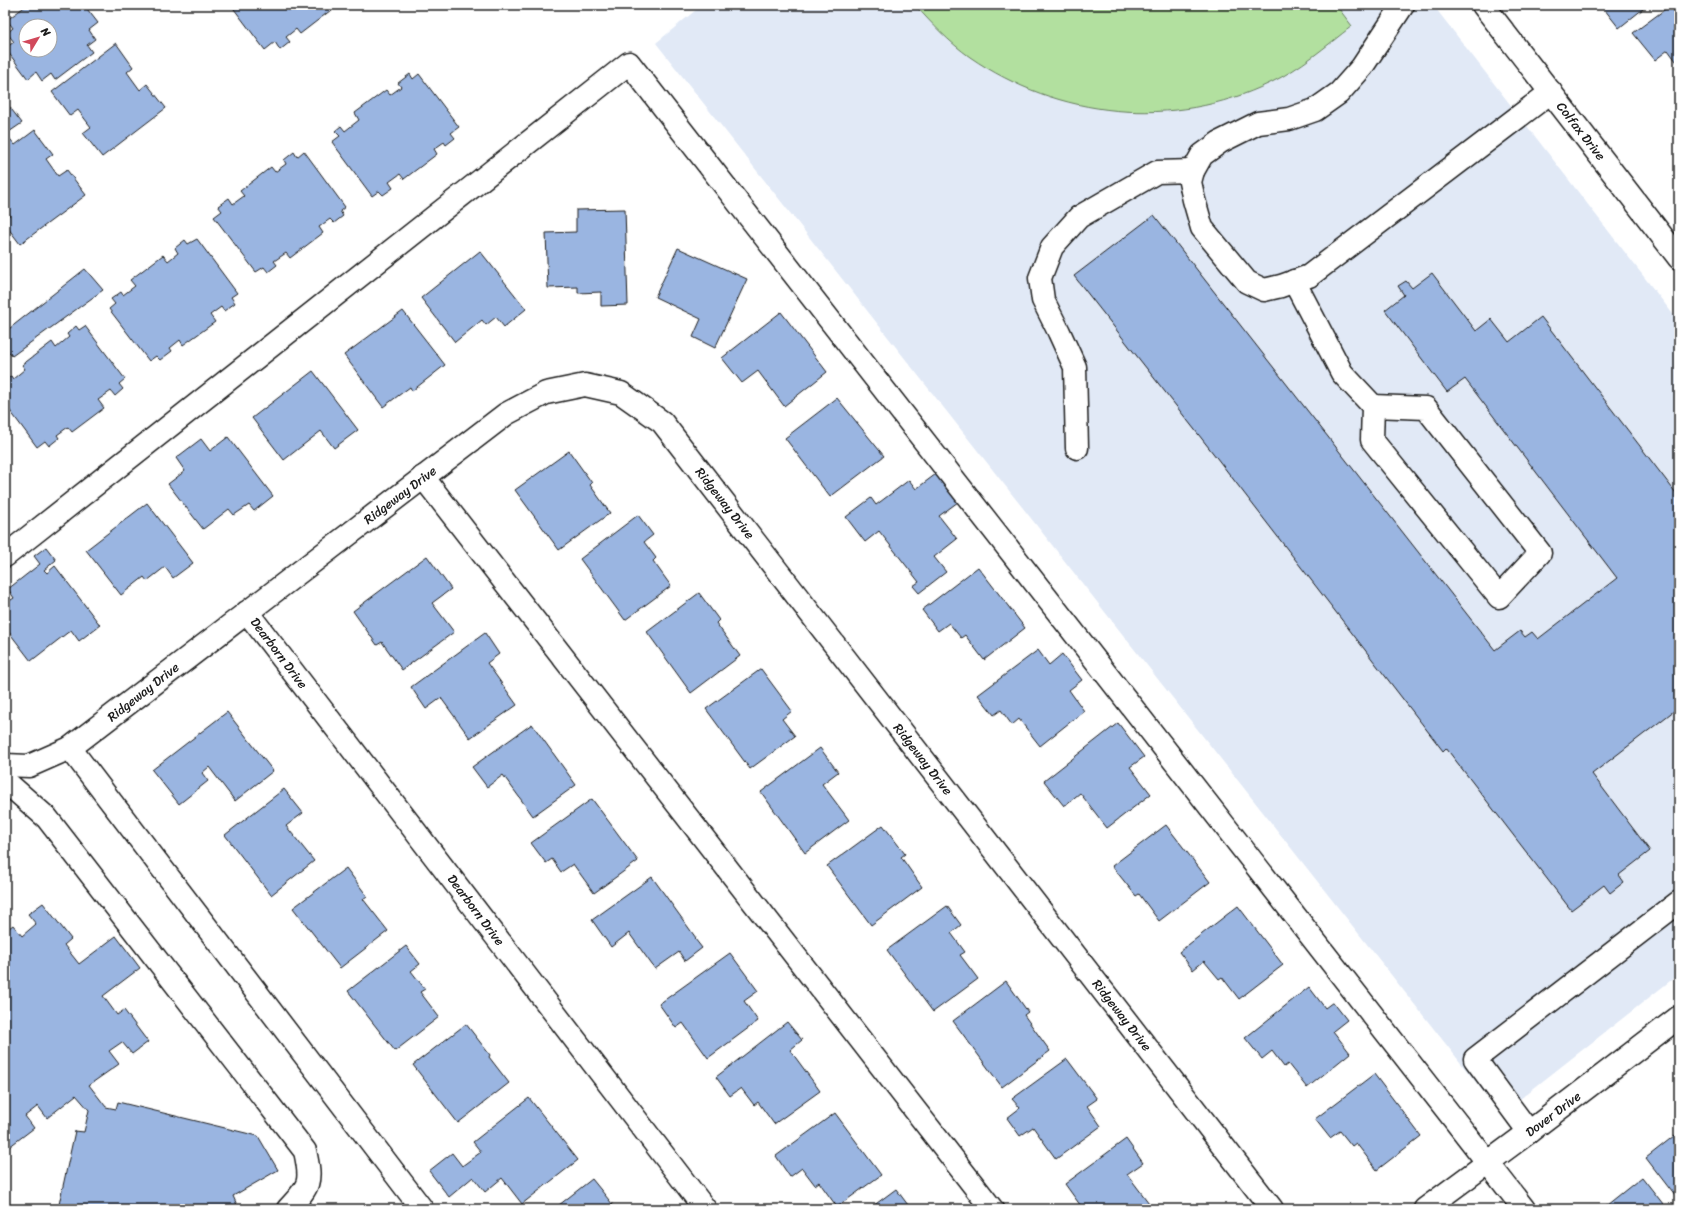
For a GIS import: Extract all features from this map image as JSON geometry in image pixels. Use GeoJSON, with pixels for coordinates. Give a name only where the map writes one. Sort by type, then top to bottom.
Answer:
{"type":"FeatureCollection","features":[{"type":"Feature","properties":{"kind":"street"},"geometry":{"type":"LineString","coordinates":[[1402,5],[1362,68],[1339,93],[1316,110],[1289,119],[1258,123],[1220,142],[1202,155],[1193,171],[1190,182],[1202,228],[1247,282],[1264,290],[1281,286],[1309,276],[1551,92]]}},
{"type":"Feature","properties":{"kind":"street","name":"Colfax Drive"},"geometry":{"type":"LineString","coordinates":[[1483,5],[1679,258]]}},
{"type":"Feature","properties":{"kind":"street"},"geometry":{"type":"LineString","coordinates":[[5,556],[629,63],[1524,1209]]}},
{"type":"Feature","properties":{"kind":"street"},"geometry":{"type":"LineString","coordinates":[[1077,448],[1074,367],[1043,300],[1040,278],[1052,246],[1079,217],[1157,172],[1193,171]]}},
{"type":"Feature","properties":{"kind":"street"},"geometry":{"type":"LineString","coordinates":[[1294,281],[1342,373],[1373,406],[1426,408],[1540,554],[1499,597],[1372,440],[1373,406]]}},
{"type":"Feature","properties":{"kind":"street","name":"Ridgeway Drive"},"geometry":{"type":"LineString","coordinates":[[5,765],[29,766],[70,748],[506,414],[546,393],[584,385],[621,393],[662,422],[1272,1209]]}},
{"type":"Feature","properties":{"kind":"street"},"geometry":{"type":"LineString","coordinates":[[423,477],[992,1209]]}},
{"type":"Feature","properties":{"kind":"street","name":"Dearborn Drive"},"geometry":{"type":"LineString","coordinates":[[247,612],[705,1209]]}},
{"type":"Feature","properties":{"kind":"street"},"geometry":{"type":"LineString","coordinates":[[70,748],[422,1209]]}},
{"type":"Feature","properties":{"kind":"street"},"geometry":{"type":"LineString","coordinates":[[5,781],[47,818],[305,1151],[310,1173],[304,1193],[288,1209]]}},
{"type":"Feature","properties":{"kind":"street"},"geometry":{"type":"LineString","coordinates":[[1529,1132],[1475,1059],[1679,902]]}},
{"type":"Feature","properties":{"kind":"street","name":"Dover Drive"},"geometry":{"type":"LineString","coordinates":[[1425,1209],[1529,1132],[1679,1017]]}},
{"type":"Feature","properties":{"kind":"shaded area"},"geometry":{"type":"Polygon","coordinates":[[[702,5],[1433,5],[1679,322],[1679,974],[1501,1114],[656,43],[702,5]]]}},
{"type":"Feature","properties":{"kind":"green space"},"geometry":{"type":"Polygon","coordinates":[[[915,5],[1336,5],[1352,26],[1292,71],[1270,83],[1233,98],[1195,107],[1156,112],[1117,110],[1078,104],[1040,93],[1004,78],[962,51],[915,5]]]}},
{"type":"Feature","properties":{"kind":"building"},"geometry":{"type":"Polygon","coordinates":[[[27,5],[84,5],[98,23],[89,30],[95,39],[87,45],[92,52],[55,80],[51,74],[42,81],[36,72],[28,79],[5,48],[14,42],[7,33],[13,28],[7,20],[27,5]]]}},
{"type":"Feature","properties":{"kind":"building"},"geometry":{"type":"Polygon","coordinates":[[[231,5],[333,5],[335,7],[300,34],[296,29],[286,37],[290,42],[280,50],[275,42],[265,50],[231,5]]]}},
{"type":"Feature","properties":{"kind":"building"},"geometry":{"type":"Polygon","coordinates":[[[1601,5],[1648,5],[1619,28],[1601,5]]]}},
{"type":"Feature","properties":{"kind":"building"},"geometry":{"type":"Polygon","coordinates":[[[1671,5],[1679,5],[1679,65],[1668,50],[1655,60],[1633,33],[1671,5]]]}},
{"type":"Feature","properties":{"kind":"building"},"geometry":{"type":"Polygon","coordinates":[[[116,43],[133,67],[127,72],[140,90],[147,84],[166,108],[102,157],[83,133],[91,127],[78,110],[70,116],[52,92],[116,43]]]}},
{"type":"Feature","properties":{"kind":"building"},"geometry":{"type":"Polygon","coordinates":[[[410,74],[413,79],[419,74],[459,127],[451,133],[455,138],[446,145],[444,142],[434,149],[437,154],[404,179],[400,174],[389,182],[393,188],[383,195],[379,191],[372,196],[332,142],[340,136],[335,131],[341,126],[345,131],[359,120],[355,113],[386,90],[390,95],[401,87],[398,83],[410,74]]]}},
{"type":"Feature","properties":{"kind":"building"},"geometry":{"type":"Polygon","coordinates":[[[5,101],[22,123],[6,134],[15,145],[35,130],[53,154],[46,159],[58,176],[67,170],[86,195],[20,244],[5,224],[5,218],[10,215],[5,208],[5,101]]]}},
{"type":"Feature","properties":{"kind":"building"},"geometry":{"type":"Polygon","coordinates":[[[304,151],[345,207],[340,211],[343,216],[334,223],[330,219],[319,227],[323,233],[290,258],[286,253],[274,261],[277,265],[268,272],[264,267],[256,272],[214,217],[222,211],[218,206],[229,198],[233,204],[244,196],[240,191],[271,167],[275,172],[286,164],[284,160],[294,152],[297,157],[304,151]]]}},
{"type":"Feature","properties":{"kind":"building"},"geometry":{"type":"Polygon","coordinates":[[[625,209],[628,305],[601,306],[601,292],[578,293],[578,287],[548,288],[546,233],[576,232],[576,210],[625,209]]]}},
{"type":"Feature","properties":{"kind":"building"},"geometry":{"type":"Polygon","coordinates":[[[1154,215],[1495,650],[1520,631],[1525,637],[1532,632],[1538,639],[1617,578],[1465,379],[1447,392],[1385,310],[1404,295],[1398,286],[1406,281],[1412,288],[1432,273],[1476,331],[1491,319],[1509,342],[1541,317],[1679,497],[1679,707],[1592,774],[1650,851],[1619,875],[1624,882],[1610,893],[1604,885],[1571,910],[1446,748],[1443,751],[1074,276],[1154,215]]]}},
{"type":"Feature","properties":{"kind":"building"},"geometry":{"type":"Polygon","coordinates":[[[197,239],[237,293],[231,297],[235,303],[224,311],[221,307],[210,315],[215,322],[183,345],[180,340],[170,348],[172,351],[160,360],[156,356],[149,361],[109,309],[115,304],[111,299],[121,292],[123,295],[135,286],[130,280],[163,255],[168,261],[178,253],[175,248],[185,240],[188,244],[197,239]]]}},
{"type":"Feature","properties":{"kind":"building"},"geometry":{"type":"Polygon","coordinates":[[[678,248],[747,279],[715,348],[693,337],[701,319],[655,297],[678,248]]]}},
{"type":"Feature","properties":{"kind":"building"},"geometry":{"type":"Polygon","coordinates":[[[480,251],[526,309],[504,327],[496,317],[486,325],[482,320],[455,342],[421,298],[480,251]]]}},
{"type":"Feature","properties":{"kind":"building"},"geometry":{"type":"Polygon","coordinates":[[[85,269],[103,290],[12,356],[5,347],[5,332],[85,269]]]}},
{"type":"Feature","properties":{"kind":"building"},"geometry":{"type":"Polygon","coordinates":[[[403,311],[445,365],[412,391],[410,387],[383,407],[344,355],[403,311]]]}},
{"type":"Feature","properties":{"kind":"building"},"geometry":{"type":"Polygon","coordinates":[[[781,312],[827,372],[784,406],[758,371],[742,383],[722,358],[781,312]]]}},
{"type":"Feature","properties":{"kind":"building"},"geometry":{"type":"Polygon","coordinates":[[[76,326],[79,330],[85,326],[125,379],[119,384],[123,389],[115,396],[111,391],[98,400],[104,408],[72,432],[68,427],[57,435],[59,438],[49,446],[45,441],[37,447],[5,404],[5,380],[11,376],[13,379],[25,369],[22,365],[52,342],[56,348],[69,337],[67,334],[76,326]]]}},
{"type":"Feature","properties":{"kind":"building"},"geometry":{"type":"Polygon","coordinates":[[[313,371],[358,430],[334,448],[321,431],[284,460],[252,418],[313,371]]]}},
{"type":"Feature","properties":{"kind":"building"},"geometry":{"type":"Polygon","coordinates":[[[837,398],[884,456],[830,497],[785,438],[837,398]]]}},
{"type":"Feature","properties":{"kind":"building"},"geometry":{"type":"Polygon","coordinates":[[[228,437],[273,496],[254,511],[249,505],[234,515],[229,509],[203,529],[168,484],[185,471],[176,458],[201,439],[210,451],[228,437]]]}},
{"type":"Feature","properties":{"kind":"building"},"geometry":{"type":"Polygon","coordinates":[[[569,451],[592,483],[590,485],[610,513],[559,550],[515,490],[569,451]]]}},
{"type":"Feature","properties":{"kind":"building"},"geometry":{"type":"Polygon","coordinates":[[[936,474],[958,502],[939,516],[957,539],[934,557],[946,572],[919,593],[913,586],[919,582],[879,531],[865,542],[846,517],[871,498],[876,505],[909,480],[916,489],[936,474]]]}},
{"type":"Feature","properties":{"kind":"building"},"geometry":{"type":"Polygon","coordinates":[[[147,503],[193,563],[173,578],[165,567],[147,581],[144,577],[121,595],[86,550],[147,503]]]}},
{"type":"Feature","properties":{"kind":"building"},"geometry":{"type":"Polygon","coordinates":[[[638,515],[653,535],[644,542],[656,558],[653,561],[671,586],[625,620],[580,559],[638,515]]]}},
{"type":"Feature","properties":{"kind":"building"},"geometry":{"type":"Polygon","coordinates":[[[46,547],[56,560],[44,570],[47,573],[55,566],[100,625],[79,641],[71,630],[31,661],[5,627],[5,604],[14,598],[8,589],[40,564],[34,556],[46,547]]]}},
{"type":"Feature","properties":{"kind":"building"},"geometry":{"type":"Polygon","coordinates":[[[427,556],[451,589],[432,603],[454,632],[402,670],[382,642],[377,645],[353,611],[427,556]]]}},
{"type":"Feature","properties":{"kind":"building"},"geometry":{"type":"Polygon","coordinates":[[[978,567],[1025,628],[984,660],[965,635],[961,638],[949,623],[938,631],[922,610],[978,567]]]}},
{"type":"Feature","properties":{"kind":"building"},"geometry":{"type":"Polygon","coordinates":[[[699,593],[719,620],[716,623],[740,656],[691,693],[647,632],[699,593]]]}},
{"type":"Feature","properties":{"kind":"building"},"geometry":{"type":"Polygon","coordinates":[[[485,633],[499,654],[487,663],[517,705],[470,738],[441,698],[426,709],[411,687],[485,633]]]}},
{"type":"Feature","properties":{"kind":"building"},"geometry":{"type":"Polygon","coordinates":[[[1038,650],[1049,665],[1062,654],[1082,680],[1069,690],[1084,711],[1040,746],[1019,719],[1012,725],[1001,710],[994,715],[978,695],[1038,650]]]}},
{"type":"Feature","properties":{"kind":"building"},"geometry":{"type":"Polygon","coordinates":[[[761,669],[792,711],[782,719],[795,736],[750,769],[706,709],[761,669]]]}},
{"type":"Feature","properties":{"kind":"building"},"geometry":{"type":"Polygon","coordinates":[[[227,712],[273,771],[235,801],[209,767],[202,773],[208,781],[179,804],[152,770],[227,712]]]}},
{"type":"Feature","properties":{"kind":"building"},"geometry":{"type":"Polygon","coordinates":[[[1118,723],[1144,757],[1130,767],[1151,794],[1107,828],[1080,793],[1064,806],[1044,781],[1118,723]]]}},
{"type":"Feature","properties":{"kind":"building"},"geometry":{"type":"Polygon","coordinates":[[[532,724],[576,785],[533,816],[503,775],[487,787],[472,767],[532,724]]]}},
{"type":"Feature","properties":{"kind":"building"},"geometry":{"type":"Polygon","coordinates":[[[820,748],[838,772],[822,784],[849,820],[805,853],[761,792],[820,748]]]}},
{"type":"Feature","properties":{"kind":"building"},"geometry":{"type":"Polygon","coordinates":[[[284,789],[303,813],[286,826],[314,861],[271,895],[225,835],[284,789]]]}},
{"type":"Feature","properties":{"kind":"building"},"geometry":{"type":"Polygon","coordinates":[[[592,799],[638,861],[594,893],[573,864],[561,872],[552,859],[546,863],[531,843],[592,799]]]}},
{"type":"Feature","properties":{"kind":"building"},"geometry":{"type":"Polygon","coordinates":[[[883,825],[905,854],[901,857],[922,887],[871,925],[827,866],[883,825]]]}},
{"type":"Feature","properties":{"kind":"building"},"geometry":{"type":"Polygon","coordinates":[[[1166,825],[1210,882],[1159,921],[1139,894],[1136,896],[1112,866],[1166,825]]]}},
{"type":"Feature","properties":{"kind":"building"},"geometry":{"type":"Polygon","coordinates":[[[346,868],[367,896],[363,899],[388,931],[340,968],[293,908],[346,868]]]}},
{"type":"Feature","properties":{"kind":"building"},"geometry":{"type":"Polygon","coordinates":[[[652,877],[702,948],[685,961],[679,952],[655,969],[629,933],[611,947],[592,920],[652,877]]]}},
{"type":"Feature","properties":{"kind":"building"},"geometry":{"type":"Polygon","coordinates":[[[43,903],[71,939],[64,945],[79,964],[116,936],[140,968],[103,996],[117,1015],[124,1010],[148,1042],[132,1054],[122,1042],[109,1051],[119,1064],[89,1085],[106,1107],[116,1109],[118,1102],[258,1136],[278,1170],[233,1196],[237,1205],[230,1209],[58,1209],[75,1131],[84,1132],[89,1110],[76,1095],[47,1118],[38,1106],[25,1116],[34,1128],[5,1150],[5,931],[13,925],[22,936],[36,924],[28,914],[43,903]]]}},
{"type":"Feature","properties":{"kind":"building"},"geometry":{"type":"Polygon","coordinates":[[[947,906],[961,925],[951,933],[965,952],[960,955],[978,979],[933,1012],[887,950],[947,906]]]}},
{"type":"Feature","properties":{"kind":"building"},"geometry":{"type":"Polygon","coordinates":[[[1238,906],[1283,965],[1239,999],[1222,977],[1219,979],[1204,961],[1193,970],[1179,952],[1238,906]]]}},
{"type":"Feature","properties":{"kind":"building"},"geometry":{"type":"Polygon","coordinates":[[[406,946],[420,964],[411,971],[425,989],[420,992],[439,1017],[395,1051],[348,991],[406,946]]]}},
{"type":"Feature","properties":{"kind":"building"},"geometry":{"type":"Polygon","coordinates":[[[730,953],[758,991],[744,1001],[758,1021],[708,1058],[683,1023],[676,1028],[659,1004],[730,953]]]}},
{"type":"Feature","properties":{"kind":"building"},"geometry":{"type":"Polygon","coordinates":[[[1006,981],[1028,1012],[1024,1015],[1050,1051],[1002,1087],[953,1021],[1006,981]]]}},
{"type":"Feature","properties":{"kind":"building"},"geometry":{"type":"Polygon","coordinates":[[[1309,987],[1325,1008],[1333,1002],[1347,1020],[1333,1031],[1350,1053],[1307,1088],[1288,1064],[1284,1067],[1272,1051],[1262,1059],[1245,1038],[1309,987]]]}},
{"type":"Feature","properties":{"kind":"building"},"geometry":{"type":"Polygon","coordinates":[[[787,1022],[802,1040],[790,1050],[820,1091],[774,1124],[758,1102],[754,1105],[741,1088],[730,1096],[716,1077],[787,1022]]]}},
{"type":"Feature","properties":{"kind":"building"},"geometry":{"type":"Polygon","coordinates":[[[466,1024],[509,1083],[458,1123],[413,1065],[466,1024]]]}},
{"type":"Feature","properties":{"kind":"building"},"geometry":{"type":"Polygon","coordinates":[[[1067,1059],[1097,1099],[1087,1106],[1101,1126],[1056,1159],[1033,1127],[1020,1136],[1007,1118],[1020,1108],[1012,1099],[1067,1059]]]}},
{"type":"Feature","properties":{"kind":"building"},"geometry":{"type":"Polygon","coordinates":[[[1374,1074],[1421,1136],[1377,1170],[1356,1143],[1352,1146],[1340,1131],[1330,1138],[1315,1119],[1374,1074]]]}},
{"type":"Feature","properties":{"kind":"building"},"geometry":{"type":"Polygon","coordinates":[[[529,1098],[578,1160],[522,1204],[502,1178],[485,1192],[473,1177],[449,1197],[429,1171],[452,1153],[462,1166],[481,1152],[473,1142],[529,1098]]]}},
{"type":"Feature","properties":{"kind":"building"},"geometry":{"type":"Polygon","coordinates":[[[835,1113],[881,1175],[837,1207],[819,1182],[815,1185],[802,1168],[790,1177],[776,1156],[835,1113]]]}},
{"type":"Feature","properties":{"kind":"building"},"geometry":{"type":"Polygon","coordinates":[[[1679,1132],[1679,1201],[1646,1158],[1679,1132]]]}},
{"type":"Feature","properties":{"kind":"building"},"geometry":{"type":"Polygon","coordinates":[[[1126,1139],[1143,1163],[1127,1174],[1152,1207],[1150,1209],[1083,1209],[1065,1184],[1126,1139]]]}},
{"type":"Feature","properties":{"kind":"building"},"geometry":{"type":"Polygon","coordinates":[[[1642,1177],[1667,1209],[1602,1209],[1642,1177]]]}},
{"type":"Feature","properties":{"kind":"building"},"geometry":{"type":"Polygon","coordinates":[[[592,1179],[613,1205],[607,1209],[554,1209],[592,1179]]]}},
{"type":"Feature","properties":{"kind":"building"},"geometry":{"type":"Polygon","coordinates":[[[896,1189],[911,1209],[869,1209],[896,1189]]]}}]}
